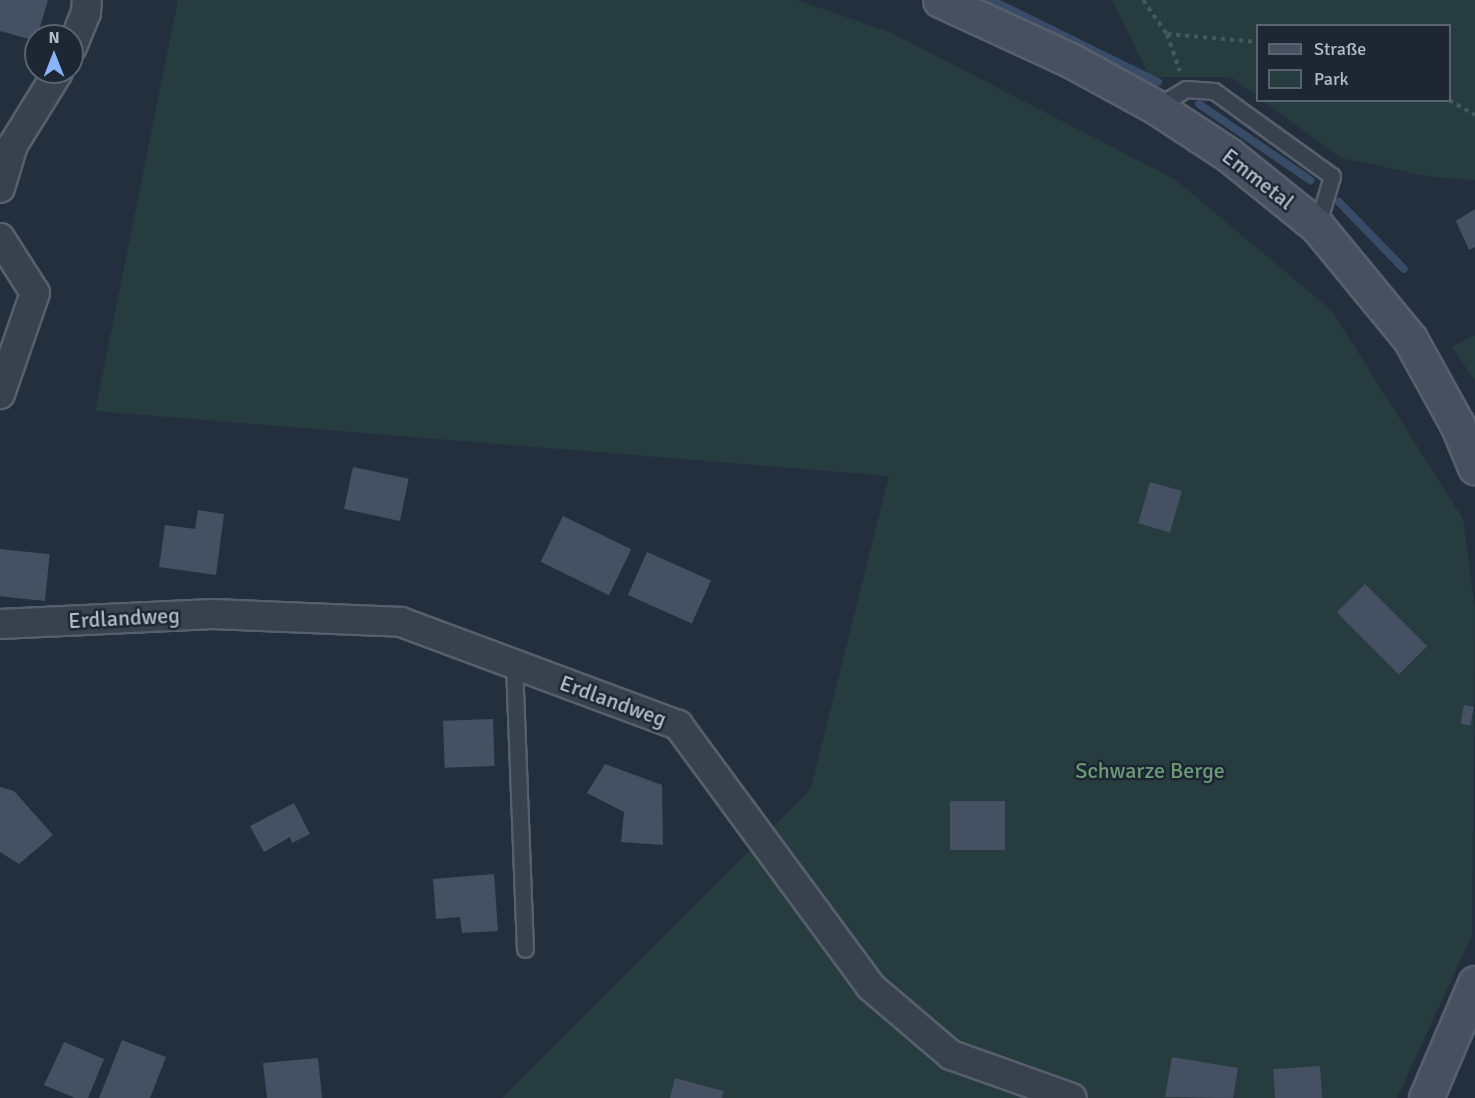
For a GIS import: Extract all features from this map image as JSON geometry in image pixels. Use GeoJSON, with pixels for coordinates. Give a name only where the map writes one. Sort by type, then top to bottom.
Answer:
{"type":"FeatureCollection","features":[{"type":"Feature","properties":{"kind":"main road","name":"Emmetal"},"geometry":{"type":"LineString","coordinates":[[940,0],[1072,62],[1156,107],[1229,155],[1317,226],[1410,339],[1466,429],[1475,467]]}},
{"type":"Feature","properties":{"kind":"main road"},"geometry":{"type":"LineString","coordinates":[[1426,1098],[1475,983]]}},
{"type":"Feature","properties":{"kind":"street"},"geometry":{"type":"LineString","coordinates":[[81,24],[86,13],[87,0]]}},
{"type":"Feature","properties":{"kind":"street"},"geometry":{"type":"LineString","coordinates":[[0,188],[13,145],[51,84]]}},
{"type":"Feature","properties":{"kind":"street"},"geometry":{"type":"LineString","coordinates":[[0,238],[35,293],[2,386]]}},
{"type":"Feature","properties":{"kind":"street","name":"Erdlandweg"},"geometry":{"type":"LineString","coordinates":[[0,624],[213,614],[401,622],[678,725],[871,987],[951,1055],[1072,1098]]}},
{"type":"Feature","properties":{"kind":"lane"},"geometry":{"type":"LineString","coordinates":[[1156,107],[1186,89],[1214,91],[1332,176],[1317,226]]}},
{"type":"Feature","properties":{"kind":"lane"},"geometry":{"type":"LineString","coordinates":[[514,664],[525,949]]}},
{"type":"Feature","properties":{"kind":"path"},"geometry":{"type":"LineString","coordinates":[[1143,0],[1167,34],[1186,89]]}},
{"type":"Feature","properties":{"kind":"path"},"geometry":{"type":"LineString","coordinates":[[1167,34],[1256,42]]}},
{"type":"Feature","properties":{"kind":"path"},"geometry":{"type":"LineString","coordinates":[[1451,101],[1475,115]]}},
{"type":"Feature","properties":{"kind":"green space","name":"Schwarze Berge"},"geometry":{"type":"Polygon","coordinates":[[[178,0],[797,0],[892,33],[1176,180],[1332,311],[1463,519],[1475,610],[1472,935],[1397,1098],[502,1098],[810,790],[889,476],[95,411],[178,0]]]}},
{"type":"Feature","properties":{"kind":"green space"},"geometry":{"type":"Polygon","coordinates":[[[1112,0],[1475,0],[1475,180],[1431,177],[1341,158],[1264,102],[1451,102],[1451,24],[1256,24],[1256,95],[1231,77],[1150,77],[1112,0]]]}},
{"type":"Feature","properties":{"kind":"green space"},"geometry":{"type":"Polygon","coordinates":[[[1475,335],[1475,381],[1452,347],[1475,335]]]}},
{"type":"Feature","properties":{"kind":"building"},"geometry":{"type":"Polygon","coordinates":[[[0,0],[48,0],[41,24],[24,24],[24,38],[0,31],[0,0]]]}},
{"type":"Feature","properties":{"kind":"building"},"geometry":{"type":"Polygon","coordinates":[[[1475,209],[1475,247],[1469,250],[1456,221],[1475,209]]]}},
{"type":"Feature","properties":{"kind":"building"},"geometry":{"type":"Polygon","coordinates":[[[353,467],[409,479],[400,521],[344,509],[353,467]]]}},
{"type":"Feature","properties":{"kind":"building"},"geometry":{"type":"Polygon","coordinates":[[[1150,482],[1182,491],[1170,532],[1138,523],[1150,482]]]}},
{"type":"Feature","properties":{"kind":"building"},"geometry":{"type":"Polygon","coordinates":[[[198,510],[224,514],[216,575],[159,567],[165,525],[195,529],[198,510]]]}},
{"type":"Feature","properties":{"kind":"building"},"geometry":{"type":"Polygon","coordinates":[[[563,516],[631,549],[609,595],[541,562],[563,516]]]}},
{"type":"Feature","properties":{"kind":"building"},"geometry":{"type":"Polygon","coordinates":[[[0,549],[50,554],[45,601],[0,596],[0,549]]]}},
{"type":"Feature","properties":{"kind":"building"},"geometry":{"type":"Polygon","coordinates":[[[647,552],[711,580],[692,623],[628,595],[647,552]]]}},
{"type":"Feature","properties":{"kind":"building"},"geometry":{"type":"Polygon","coordinates":[[[1365,584],[1427,646],[1399,675],[1337,612],[1365,584]]]}},
{"type":"Feature","properties":{"kind":"building"},"geometry":{"type":"Polygon","coordinates":[[[1464,705],[1474,707],[1470,726],[1460,724],[1464,705]]]}},
{"type":"Feature","properties":{"kind":"building"},"geometry":{"type":"Polygon","coordinates":[[[493,719],[495,766],[445,768],[443,721],[493,719]]]}},
{"type":"Feature","properties":{"kind":"building"},"geometry":{"type":"Polygon","coordinates":[[[605,764],[662,785],[663,845],[621,842],[624,812],[587,793],[605,764]]]}},
{"type":"Feature","properties":{"kind":"building"},"geometry":{"type":"Polygon","coordinates":[[[0,787],[14,791],[53,835],[19,864],[0,852],[0,787]]]}},
{"type":"Feature","properties":{"kind":"building"},"geometry":{"type":"Polygon","coordinates":[[[950,801],[1005,801],[1005,850],[950,850],[950,801]]]}},
{"type":"Feature","properties":{"kind":"building"},"geometry":{"type":"Polygon","coordinates":[[[294,803],[310,834],[292,843],[290,837],[264,852],[250,826],[294,803]]]}},
{"type":"Feature","properties":{"kind":"building"},"geometry":{"type":"Polygon","coordinates":[[[494,874],[498,931],[462,933],[460,917],[436,919],[433,879],[494,874]]]}},
{"type":"Feature","properties":{"kind":"building"},"geometry":{"type":"Polygon","coordinates":[[[122,1040],[166,1057],[150,1098],[99,1098],[122,1040]]]}},
{"type":"Feature","properties":{"kind":"building"},"geometry":{"type":"Polygon","coordinates":[[[64,1042],[104,1059],[88,1098],[75,1098],[44,1085],[64,1042]]]}},
{"type":"Feature","properties":{"kind":"building"},"geometry":{"type":"Polygon","coordinates":[[[1172,1057],[1238,1068],[1233,1098],[1165,1097],[1172,1057]]]}},
{"type":"Feature","properties":{"kind":"building"},"geometry":{"type":"Polygon","coordinates":[[[318,1058],[322,1098],[267,1098],[263,1063],[318,1058]]]}},
{"type":"Feature","properties":{"kind":"building"},"geometry":{"type":"Polygon","coordinates":[[[1320,1066],[1322,1098],[1275,1098],[1273,1069],[1320,1066]]]}},
{"type":"Feature","properties":{"kind":"building"},"geometry":{"type":"Polygon","coordinates":[[[675,1078],[724,1091],[722,1098],[670,1098],[675,1078]]]}},
{"type":"Feature","properties":{"kind":"waterway"},"geometry":{"type":"LineString","coordinates":[[991,0],[1158,82]]}},
{"type":"Feature","properties":{"kind":"waterway"},"geometry":{"type":"LineString","coordinates":[[1199,104],[1310,180]]}},
{"type":"Feature","properties":{"kind":"waterway"},"geometry":{"type":"LineString","coordinates":[[1339,202],[1404,269]]}}]}
